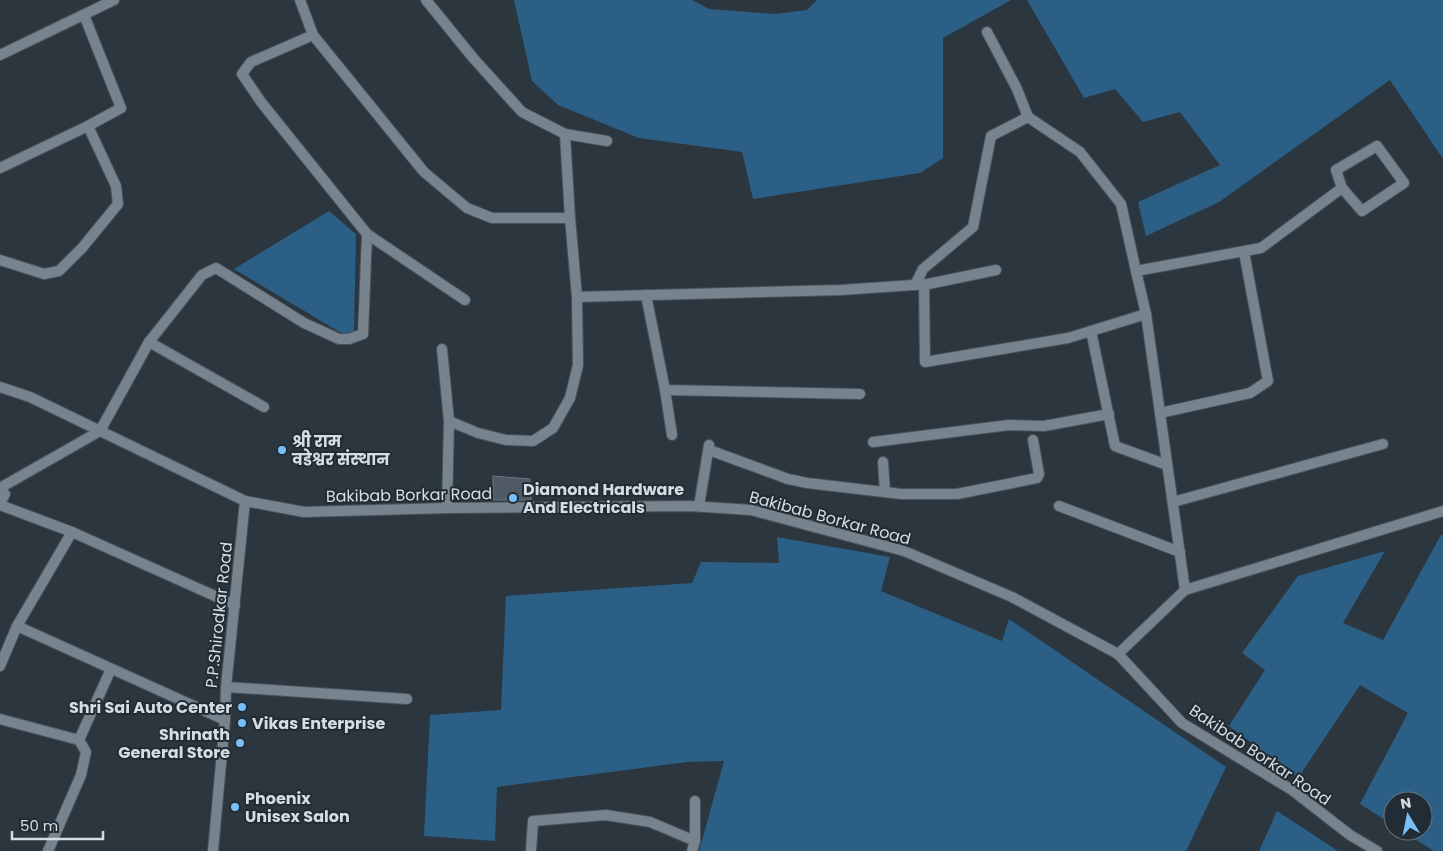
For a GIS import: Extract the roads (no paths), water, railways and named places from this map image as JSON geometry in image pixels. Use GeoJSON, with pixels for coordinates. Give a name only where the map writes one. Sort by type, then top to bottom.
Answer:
{"type":"FeatureCollection","features":[{"type":"Feature","properties":{"kind":"street"},"geometry":{"type":"LineString","coordinates":[[0,55],[114,0]]}},
{"type":"Feature","properties":{"kind":"street"},"geometry":{"type":"LineString","coordinates":[[300,0],[314,35],[424,172],[467,208],[492,218],[570,218]]}},
{"type":"Feature","properties":{"kind":"street"},"geometry":{"type":"LineString","coordinates":[[426,0],[474,59],[522,112],[565,134],[607,141]]}},
{"type":"Feature","properties":{"kind":"street"},"geometry":{"type":"LineString","coordinates":[[0,168],[121,108],[84,15]]}},
{"type":"Feature","properties":{"kind":"street"},"geometry":{"type":"LineString","coordinates":[[987,32],[1017,89],[1028,117],[1080,152],[1121,204],[1146,314],[1185,590]]}},
{"type":"Feature","properties":{"kind":"street"},"geometry":{"type":"LineString","coordinates":[[314,35],[251,62],[242,74],[260,102],[367,234],[465,300]]}},
{"type":"Feature","properties":{"kind":"street"},"geometry":{"type":"LineString","coordinates":[[1028,117],[991,136],[974,227],[923,269],[920,285],[924,362],[1068,338],[1146,314]]}},
{"type":"Feature","properties":{"kind":"street"},"geometry":{"type":"LineString","coordinates":[[0,260],[44,274],[59,271],[82,248],[118,204],[116,186],[88,126]]}},
{"type":"Feature","properties":{"kind":"street"},"geometry":{"type":"LineString","coordinates":[[450,421],[478,433],[506,440],[533,441],[553,428],[570,398],[578,365],[577,297],[565,134]]}},
{"type":"Feature","properties":{"kind":"street"},"geometry":{"type":"LineString","coordinates":[[1377,146],[1404,183],[1362,211],[1342,188],[1336,170],[1377,146]]}},
{"type":"Feature","properties":{"kind":"street"},"geometry":{"type":"LineString","coordinates":[[1136,271],[1261,248],[1342,188]]}},
{"type":"Feature","properties":{"kind":"street"},"geometry":{"type":"LineString","coordinates":[[235,604],[72,532],[1,496],[100,431],[149,342],[202,275],[216,268],[304,323],[339,339],[350,339],[363,334],[367,234]]}},
{"type":"Feature","properties":{"kind":"street"},"geometry":{"type":"LineString","coordinates":[[1160,413],[1250,393],[1268,381],[1244,252]]}},
{"type":"Feature","properties":{"kind":"street"},"geometry":{"type":"LineString","coordinates":[[577,297],[841,290],[920,285],[996,270]]}},
{"type":"Feature","properties":{"kind":"street"},"geometry":{"type":"LineString","coordinates":[[646,295],[672,435]]}},
{"type":"Feature","properties":{"kind":"street"},"geometry":{"type":"LineString","coordinates":[[1092,331],[1115,446],[1167,465]]}},
{"type":"Feature","properties":{"kind":"street"},"geometry":{"type":"LineString","coordinates":[[149,342],[264,407]]}},
{"type":"Feature","properties":{"kind":"street"},"geometry":{"type":"LineString","coordinates":[[442,349],[450,421],[447,508]]}},
{"type":"Feature","properties":{"kind":"street","name":"Bakibab Borkar Road"},"geometry":{"type":"LineString","coordinates":[[0,387],[30,397],[245,501],[304,512],[447,508],[699,506],[751,510],[904,551],[1012,597],[1118,654],[1182,723],[1292,790],[1350,835],[1377,851]]}},
{"type":"Feature","properties":{"kind":"street"},"geometry":{"type":"LineString","coordinates":[[665,390],[860,394]]}},
{"type":"Feature","properties":{"kind":"street"},"geometry":{"type":"LineString","coordinates":[[873,442],[1009,425],[1044,426],[1109,414]]}},
{"type":"Feature","properties":{"kind":"street"},"geometry":{"type":"LineString","coordinates":[[699,506],[709,448],[788,479],[807,483],[901,494],[958,494],[1037,478],[1039,474],[1033,440]]}},
{"type":"Feature","properties":{"kind":"street"},"geometry":{"type":"LineString","coordinates":[[1172,502],[1383,444]]}},
{"type":"Feature","properties":{"kind":"street"},"geometry":{"type":"LineString","coordinates":[[883,462],[885,492]]}},
{"type":"Feature","properties":{"kind":"street","name":"P.P.Shirodkar Road"},"geometry":{"type":"LineString","coordinates":[[213,851],[225,720],[226,687],[245,501]]}},
{"type":"Feature","properties":{"kind":"street"},"geometry":{"type":"LineString","coordinates":[[1059,506],[1180,552]]}},
{"type":"Feature","properties":{"kind":"street"},"geometry":{"type":"LineString","coordinates":[[1118,654],[1185,590],[1443,511]]}},
{"type":"Feature","properties":{"kind":"street"},"geometry":{"type":"LineString","coordinates":[[0,666],[17,626],[72,532]]}},
{"type":"Feature","properties":{"kind":"street"},"geometry":{"type":"LineString","coordinates":[[17,626],[225,720]]}},
{"type":"Feature","properties":{"kind":"street"},"geometry":{"type":"LineString","coordinates":[[80,740],[111,669]]}},
{"type":"Feature","properties":{"kind":"street"},"geometry":{"type":"LineString","coordinates":[[226,687],[408,699]]}},
{"type":"Feature","properties":{"kind":"street"},"geometry":{"type":"LineString","coordinates":[[0,719],[80,740],[86,752],[81,775],[48,851]]}},
{"type":"Feature","properties":{"kind":"street"},"geometry":{"type":"LineString","coordinates":[[531,851],[533,821],[606,815],[650,822],[694,846],[695,801]]}},
{"type":"Feature","properties":{"kind":"place","name":"श्री राम वडेश्वर संस्थान"},"geometry":{"type":"Point","coordinates":[282,450]}},
{"type":"Feature","properties":{"kind":"place","name":"Diamond Hardware And Electricals"},"geometry":{"type":"Point","coordinates":[513,498]}},
{"type":"Feature","properties":{"kind":"place","name":"Shri Sai Auto Center"},"geometry":{"type":"Point","coordinates":[242,707]}},
{"type":"Feature","properties":{"kind":"place","name":"Vikas Enterprise"},"geometry":{"type":"Point","coordinates":[242,723]}},
{"type":"Feature","properties":{"kind":"place","name":"Shrinath General Store"},"geometry":{"type":"Point","coordinates":[240,743]}},
{"type":"Feature","properties":{"kind":"place","name":"Phoenix Unisex Salon"},"geometry":{"type":"Point","coordinates":[235,807]}}]}
